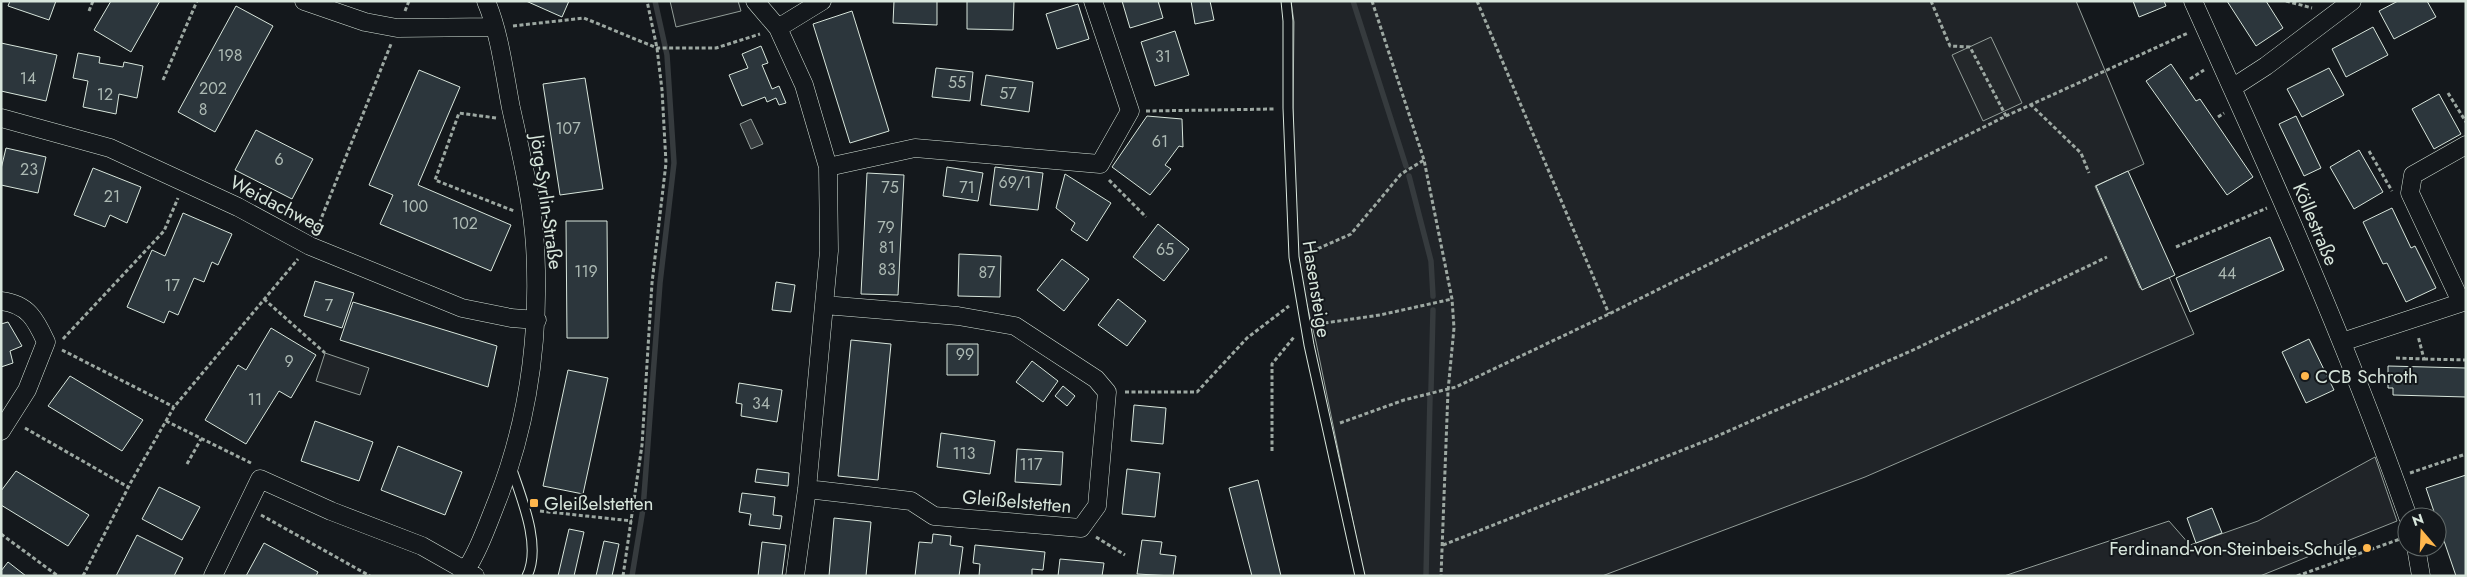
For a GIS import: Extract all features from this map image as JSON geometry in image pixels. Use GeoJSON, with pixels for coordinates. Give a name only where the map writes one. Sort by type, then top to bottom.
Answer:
{"type":"FeatureCollection","features":[{"type":"Feature","properties":{"kind":"street"},"geometry":{"type":"LineString","coordinates":[[304,1],[365,22],[398,28],[491,10]]}},
{"type":"Feature","properties":{"kind":"street"},"geometry":{"type":"LineString","coordinates":[[755,1],[778,28],[804,85],[828,167],[829,251],[807,489],[795,576]]}},
{"type":"Feature","properties":{"kind":"street"},"geometry":{"type":"LineString","coordinates":[[778,28],[822,1]]}},
{"type":"Feature","properties":{"kind":"street"},"geometry":{"type":"LineString","coordinates":[[828,167],[915,148],[1100,164],[1130,112],[1093,1]]}},
{"type":"Feature","properties":{"kind":"street","name":"Köllestraße"},"geometry":{"type":"LineString","coordinates":[[2193,1],[2284,202],[2342,342],[2405,507]]}},
{"type":"Feature","properties":{"kind":"street"},"geometry":{"type":"LineString","coordinates":[[2232,88],[2266,66],[2352,1]]}},
{"type":"Feature","properties":{"kind":"street","name":"Jörg-Syrlin-Straße"},"geometry":{"type":"LineString","coordinates":[[260,479],[331,510],[422,546],[468,574],[511,466],[529,383],[537,320],[535,244],[527,184],[491,10]]}},
{"type":"Feature","properties":{"kind":"street","name":"Weidachweg"},"geometry":{"type":"LineString","coordinates":[[1,118],[110,148],[238,207],[310,246],[462,308],[511,318],[537,320]]}},
{"type":"Feature","properties":{"kind":"street"},"geometry":{"type":"LineString","coordinates":[[2342,342],[2463,301],[2410,193],[2413,175],[2466,145]]}},
{"type":"Feature","properties":{"kind":"street"},"geometry":{"type":"LineString","coordinates":[[1,302],[10,302],[35,317],[51,344],[27,390],[5,425]]}},
{"type":"Feature","properties":{"kind":"street"},"geometry":{"type":"LineString","coordinates":[[824,305],[958,316],[1015,326],[1096,379],[1107,392]]}},
{"type":"Feature","properties":{"kind":"street","name":"Gleißelstetten"},"geometry":{"type":"LineString","coordinates":[[807,489],[912,501],[934,516],[1081,528],[1097,506],[1107,392]]}},
{"type":"Feature","properties":{"kind":"street"},"geometry":{"type":"LineString","coordinates":[[213,576],[260,479]]}},
{"type":"Feature","properties":{"kind":"street"},"geometry":{"type":"LineString","coordinates":[[2418,557],[2421,576]]}},
{"type":"Feature","properties":{"kind":"lane","name":"Hasensteige"},"geometry":{"type":"LineString","coordinates":[[1286,1],[1294,257],[1300,298],[1360,576]]}},
{"type":"Feature","properties":{"kind":"lane"},"geometry":{"type":"LineString","coordinates":[[511,466],[526,510],[532,561],[527,576]]}},
{"type":"Feature","properties":{"kind":"path"},"geometry":{"type":"LineString","coordinates":[[89,11],[93,1]]}},
{"type":"Feature","properties":{"kind":"path"},"geometry":{"type":"LineString","coordinates":[[164,80],[197,1]]}},
{"type":"Feature","properties":{"kind":"path"},"geometry":{"type":"LineString","coordinates":[[623,576],[642,446],[652,283],[666,163],[657,48],[648,1]]}},
{"type":"Feature","properties":{"kind":"path"},"geometry":{"type":"LineString","coordinates":[[1372,1],[1424,160],[1452,299],[1454,328],[1448,391],[1441,576]]}},
{"type":"Feature","properties":{"kind":"path"},"geometry":{"type":"LineString","coordinates":[[1477,1],[1609,314]]}},
{"type":"Feature","properties":{"kind":"path"},"geometry":{"type":"LineString","coordinates":[[1931,1],[1950,46],[1970,47],[2006,116]]}},
{"type":"Feature","properties":{"kind":"path"},"geometry":{"type":"LineString","coordinates":[[491,10],[520,26],[584,18],[657,48],[716,48],[778,28]]}},
{"type":"Feature","properties":{"kind":"path"},"geometry":{"type":"LineString","coordinates":[[1327,427],[1404,400],[1448,391],[1609,314],[2030,104],[2204,26]]}},
{"type":"Feature","properties":{"kind":"path"},"geometry":{"type":"LineString","coordinates":[[83,576],[128,487],[174,407],[310,246],[398,28]]}},
{"type":"Feature","properties":{"kind":"path"},"geometry":{"type":"LineString","coordinates":[[2448,93],[2466,122]]}},
{"type":"Feature","properties":{"kind":"path"},"geometry":{"type":"LineString","coordinates":[[2030,104],[2081,154],[2089,173]]}},
{"type":"Feature","properties":{"kind":"path"},"geometry":{"type":"LineString","coordinates":[[1130,112],[1288,108]]}},
{"type":"Feature","properties":{"kind":"path"},"geometry":{"type":"LineString","coordinates":[[489,117],[459,113],[435,180],[532,218]]}},
{"type":"Feature","properties":{"kind":"path"},"geometry":{"type":"LineString","coordinates":[[2369,151],[2390,191],[2410,193]]}},
{"type":"Feature","properties":{"kind":"path"},"geometry":{"type":"LineString","coordinates":[[1294,257],[1308,254],[1351,234],[1401,174],[1424,160]]}},
{"type":"Feature","properties":{"kind":"path"},"geometry":{"type":"LineString","coordinates":[[1092,163],[1146,217]]}},
{"type":"Feature","properties":{"kind":"path"},"geometry":{"type":"LineString","coordinates":[[174,407],[51,344],[164,231],[185,182]]}},
{"type":"Feature","properties":{"kind":"path"},"geometry":{"type":"LineString","coordinates":[[2176,247],[2284,202]]}},
{"type":"Feature","properties":{"kind":"path"},"geometry":{"type":"LineString","coordinates":[[1443,546],[1708,440],[1913,350],[2107,257]]}},
{"type":"Feature","properties":{"kind":"path"},"geometry":{"type":"LineString","coordinates":[[1107,392],[1197,392],[1247,338],[1300,298]]}},
{"type":"Feature","properties":{"kind":"path"},"geometry":{"type":"LineString","coordinates":[[264,299],[325,353]]}},
{"type":"Feature","properties":{"kind":"path"},"geometry":{"type":"LineString","coordinates":[[1272,451],[1272,364],[1306,325],[1380,315],[1452,299]]}},
{"type":"Feature","properties":{"kind":"path"},"geometry":{"type":"LineString","coordinates":[[2414,319],[2424,359]]}},
{"type":"Feature","properties":{"kind":"path"},"geometry":{"type":"LineString","coordinates":[[2396,358],[2466,360]]}},
{"type":"Feature","properties":{"kind":"path"},"geometry":{"type":"LineString","coordinates":[[166,421],[265,470],[260,479]]}},
{"type":"Feature","properties":{"kind":"path"},"geometry":{"type":"LineString","coordinates":[[5,425],[128,487]]}},
{"type":"Feature","properties":{"kind":"path"},"geometry":{"type":"LineString","coordinates":[[187,464],[201,439]]}},
{"type":"Feature","properties":{"kind":"path"},"geometry":{"type":"LineString","coordinates":[[2395,478],[2466,454]]}},
{"type":"Feature","properties":{"kind":"path"},"geometry":{"type":"LineString","coordinates":[[246,506],[370,576]]}},
{"type":"Feature","properties":{"kind":"path"},"geometry":{"type":"LineString","coordinates":[[526,510],[632,522]]}},
{"type":"Feature","properties":{"kind":"path"},"geometry":{"type":"LineString","coordinates":[[1081,528],[1125,555]]}},
{"type":"Feature","properties":{"kind":"path"},"geometry":{"type":"LineString","coordinates":[[1,534],[58,576]]}},
{"type":"Feature","properties":{"kind":"path"},"geometry":{"type":"LineString","coordinates":[[2297,576],[2397,540]]}},
{"type":"Feature","properties":{"kind":"shaded area"},"geometry":{"type":"Polygon","coordinates":[[[670,1],[738,1],[741,11],[676,27],[670,1]]]}},
{"type":"Feature","properties":{"kind":"shaded area"},"geometry":{"type":"Polygon","coordinates":[[[1291,1],[2076,1],[2144,164],[2095,186],[2140,288],[2169,277],[2194,334],[1865,477],[1602,576],[1364,576],[1305,297],[1296,240],[1293,109],[1294,22],[1291,1]]]}},
{"type":"Feature","properties":{"kind":"shaded area"},"geometry":{"type":"Polygon","coordinates":[[[1991,37],[2022,103],[1983,121],[1952,55],[1991,37]]]}},
{"type":"Feature","properties":{"kind":"shaded area"},"geometry":{"type":"Polygon","coordinates":[[[751,119],[763,144],[751,149],[740,124],[751,119]]]}},
{"type":"Feature","properties":{"kind":"shaded area"},"geometry":{"type":"Polygon","coordinates":[[[325,353],[369,368],[360,395],[316,381],[325,353]]]}},
{"type":"Feature","properties":{"kind":"shaded area"},"geometry":{"type":"Polygon","coordinates":[[[2375,457],[2397,521],[2260,576],[2004,576],[2169,521],[2190,545],[2258,521],[2375,457]]]}},
{"type":"Feature","properties":{"kind":"building"},"geometry":{"type":"Polygon","coordinates":[[[10,1],[56,1],[49,20],[8,6],[10,1]]]}},
{"type":"Feature","properties":{"kind":"building"},"geometry":{"type":"Polygon","coordinates":[[[111,1],[160,1],[131,52],[94,30],[111,1]]]}},
{"type":"Feature","properties":{"kind":"building"},"geometry":{"type":"Polygon","coordinates":[[[526,1],[569,1],[562,17],[526,1]]]}},
{"type":"Feature","properties":{"kind":"building"},"geometry":{"type":"Polygon","coordinates":[[[894,1],[937,1],[937,25],[893,23],[894,1]]]}},
{"type":"Feature","properties":{"kind":"building"},"geometry":{"type":"Polygon","coordinates":[[[967,1],[1014,1],[1013,30],[967,29],[967,1]]]}},
{"type":"Feature","properties":{"kind":"building"},"geometry":{"type":"Polygon","coordinates":[[[1122,1],[1158,1],[1163,18],[1130,28],[1122,1]]]}},
{"type":"Feature","properties":{"kind":"building"},"geometry":{"type":"Polygon","coordinates":[[[1191,1],[1210,1],[1214,20],[1195,24],[1191,1]]]}},
{"type":"Feature","properties":{"kind":"building"},"geometry":{"type":"Polygon","coordinates":[[[2133,1],[2164,1],[2166,6],[2139,17],[2133,1]]]}},
{"type":"Feature","properties":{"kind":"building"},"geometry":{"type":"Polygon","coordinates":[[[2227,1],[2266,1],[2283,28],[2256,46],[2227,1]]]}},
{"type":"Feature","properties":{"kind":"building"},"geometry":{"type":"Polygon","coordinates":[[[2398,1],[2427,1],[2436,17],[2394,39],[2379,11],[2398,1]]]}},
{"type":"Feature","properties":{"kind":"building"},"geometry":{"type":"Polygon","coordinates":[[[1078,4],[1089,39],[1057,49],[1046,14],[1078,4]]]}},
{"type":"Feature","properties":{"kind":"building"},"geometry":{"type":"Polygon","coordinates":[[[236,6],[273,26],[215,132],[178,112],[236,6]]]}},
{"type":"Feature","properties":{"kind":"building"},"geometry":{"type":"Polygon","coordinates":[[[852,11],[889,131],[850,143],[813,24],[852,11]]]}},
{"type":"Feature","properties":{"kind":"building"},"geometry":{"type":"Polygon","coordinates":[[[2373,27],[2388,55],[2346,77],[2332,49],[2373,27]]]}},
{"type":"Feature","properties":{"kind":"building"},"geometry":{"type":"Polygon","coordinates":[[[1175,31],[1189,75],[1155,86],[1141,42],[1175,31]]]}},
{"type":"Feature","properties":{"kind":"building"},"geometry":{"type":"Polygon","coordinates":[[[1,43],[57,55],[46,101],[1,91],[1,43]]]}},
{"type":"Feature","properties":{"kind":"building"},"geometry":{"type":"Polygon","coordinates":[[[761,46],[768,63],[762,65],[772,89],[779,86],[786,103],[779,105],[776,98],[767,102],[765,97],[742,106],[729,75],[748,68],[742,54],[761,46]]]}},
{"type":"Feature","properties":{"kind":"building"},"geometry":{"type":"Polygon","coordinates":[[[78,53],[100,57],[99,63],[123,67],[124,62],[143,66],[137,98],[119,94],[116,114],[83,107],[88,81],[73,78],[78,53]]]}},
{"type":"Feature","properties":{"kind":"building"},"geometry":{"type":"Polygon","coordinates":[[[2171,64],[2196,101],[2200,99],[2253,177],[2227,195],[2146,81],[2171,64]]]}},
{"type":"Feature","properties":{"kind":"building"},"geometry":{"type":"Polygon","coordinates":[[[936,68],[973,72],[970,101],[932,97],[936,68]]]}},
{"type":"Feature","properties":{"kind":"building"},"geometry":{"type":"Polygon","coordinates":[[[2329,68],[2344,95],[2302,117],[2287,89],[2329,68]]]}},
{"type":"Feature","properties":{"kind":"building"},"geometry":{"type":"Polygon","coordinates":[[[419,70],[460,87],[418,185],[511,225],[491,271],[380,224],[393,195],[369,185],[419,70]]]}},
{"type":"Feature","properties":{"kind":"building"},"geometry":{"type":"Polygon","coordinates":[[[986,75],[1033,82],[1029,112],[981,105],[986,75]]]}},
{"type":"Feature","properties":{"kind":"building"},"geometry":{"type":"Polygon","coordinates":[[[585,78],[603,189],[560,195],[543,84],[585,78]]]}},
{"type":"Feature","properties":{"kind":"building"},"geometry":{"type":"Polygon","coordinates":[[[2439,94],[2461,134],[2434,149],[2412,109],[2439,94]]]}},
{"type":"Feature","properties":{"kind":"building"},"geometry":{"type":"Polygon","coordinates":[[[1147,116],[1182,119],[1183,147],[1179,146],[1165,165],[1171,169],[1150,195],[1112,167],[1147,116]]]}},
{"type":"Feature","properties":{"kind":"building"},"geometry":{"type":"Polygon","coordinates":[[[2296,116],[2321,168],[2304,176],[2279,124],[2296,116]]]}},
{"type":"Feature","properties":{"kind":"building"},"geometry":{"type":"Polygon","coordinates":[[[256,130],[313,159],[292,199],[235,170],[256,130]]]}},
{"type":"Feature","properties":{"kind":"building"},"geometry":{"type":"Polygon","coordinates":[[[6,148],[46,157],[38,193],[1,185],[1,169],[6,148]]]}},
{"type":"Feature","properties":{"kind":"building"},"geometry":{"type":"Polygon","coordinates":[[[2359,150],[2383,192],[2354,209],[2330,167],[2359,150]]]}},
{"type":"Feature","properties":{"kind":"building"},"geometry":{"type":"Polygon","coordinates":[[[947,167],[983,173],[978,201],[943,196],[947,167]]]}},
{"type":"Feature","properties":{"kind":"building"},"geometry":{"type":"Polygon","coordinates":[[[995,167],[1043,173],[1038,210],[990,205],[995,167]]]}},
{"type":"Feature","properties":{"kind":"building"},"geometry":{"type":"Polygon","coordinates":[[[93,168],[141,187],[127,223],[110,215],[105,227],[74,215],[93,168]]]}},
{"type":"Feature","properties":{"kind":"building"},"geometry":{"type":"Polygon","coordinates":[[[2128,171],[2175,275],[2142,290],[2096,186],[2128,171]]]}},
{"type":"Feature","properties":{"kind":"building"},"geometry":{"type":"Polygon","coordinates":[[[867,173],[904,175],[898,295],[861,294],[867,173]]]}},
{"type":"Feature","properties":{"kind":"building"},"geometry":{"type":"Polygon","coordinates":[[[1065,174],[1111,203],[1087,241],[1071,230],[1075,223],[1056,208],[1065,174]]]}},
{"type":"Feature","properties":{"kind":"building"},"geometry":{"type":"Polygon","coordinates":[[[2392,208],[2411,248],[2415,246],[2436,288],[2406,302],[2387,263],[2383,264],[2363,222],[2392,208]]]}},
{"type":"Feature","properties":{"kind":"building"},"geometry":{"type":"Polygon","coordinates":[[[183,213],[232,234],[218,265],[212,262],[204,282],[194,278],[178,315],[169,311],[164,323],[127,307],[152,250],[165,256],[183,213]]]}},
{"type":"Feature","properties":{"kind":"building"},"geometry":{"type":"Polygon","coordinates":[[[566,221],[607,221],[608,338],[567,338],[566,221]]]}},
{"type":"Feature","properties":{"kind":"building"},"geometry":{"type":"Polygon","coordinates":[[[1158,224],[1189,249],[1164,281],[1133,257],[1158,224]]]}},
{"type":"Feature","properties":{"kind":"building"},"geometry":{"type":"Polygon","coordinates":[[[2270,237],[2284,270],[2190,312],[2176,278],[2270,237]]]}},
{"type":"Feature","properties":{"kind":"building"},"geometry":{"type":"Polygon","coordinates":[[[959,254],[1001,256],[1000,297],[958,296],[959,254]]]}},
{"type":"Feature","properties":{"kind":"building"},"geometry":{"type":"Polygon","coordinates":[[[1062,259],[1089,279],[1064,311],[1037,290],[1062,259]]]}},
{"type":"Feature","properties":{"kind":"building"},"geometry":{"type":"Polygon","coordinates":[[[315,281],[354,293],[342,328],[304,316],[315,281]]]}},
{"type":"Feature","properties":{"kind":"building"},"geometry":{"type":"Polygon","coordinates":[[[776,282],[795,285],[791,312],[772,310],[776,282]]]}},
{"type":"Feature","properties":{"kind":"building"},"geometry":{"type":"Polygon","coordinates":[[[1118,299],[1146,321],[1127,346],[1098,325],[1118,299]]]}},
{"type":"Feature","properties":{"kind":"building"},"geometry":{"type":"Polygon","coordinates":[[[353,302],[497,346],[488,387],[340,340],[353,302]]]}},
{"type":"Feature","properties":{"kind":"building"},"geometry":{"type":"Polygon","coordinates":[[[8,322],[22,346],[10,351],[13,363],[1,367],[1,324],[8,322]]]}},
{"type":"Feature","properties":{"kind":"building"},"geometry":{"type":"Polygon","coordinates":[[[271,328],[316,355],[291,398],[279,391],[246,444],[205,420],[238,365],[246,370],[271,328]]]}},
{"type":"Feature","properties":{"kind":"building"},"geometry":{"type":"Polygon","coordinates":[[[2309,339],[2334,390],[2306,403],[2282,352],[2309,339]]]}},
{"type":"Feature","properties":{"kind":"building"},"geometry":{"type":"Polygon","coordinates":[[[851,340],[891,344],[878,480],[838,476],[851,340]]]}},
{"type":"Feature","properties":{"kind":"building"},"geometry":{"type":"Polygon","coordinates":[[[947,344],[978,344],[978,375],[947,375],[947,344]]]}},
{"type":"Feature","properties":{"kind":"building"},"geometry":{"type":"Polygon","coordinates":[[[1032,361],[1058,381],[1043,402],[1016,382],[1032,361]]]}},
{"type":"Feature","properties":{"kind":"building"},"geometry":{"type":"Polygon","coordinates":[[[2388,366],[2466,368],[2466,397],[2393,395],[2393,388],[2388,388],[2388,366]]]}},
{"type":"Feature","properties":{"kind":"building"},"geometry":{"type":"Polygon","coordinates":[[[568,370],[608,378],[583,494],[543,486],[568,370]]]}},
{"type":"Feature","properties":{"kind":"building"},"geometry":{"type":"Polygon","coordinates":[[[70,376],[143,420],[122,451],[48,406],[70,376]]]}},
{"type":"Feature","properties":{"kind":"building"},"geometry":{"type":"Polygon","coordinates":[[[739,383],[782,390],[777,422],[741,416],[742,404],[736,403],[739,383]]]}},
{"type":"Feature","properties":{"kind":"building"},"geometry":{"type":"Polygon","coordinates":[[[1063,386],[1075,396],[1067,406],[1055,396],[1063,386]]]}},
{"type":"Feature","properties":{"kind":"building"},"geometry":{"type":"Polygon","coordinates":[[[1134,405],[1166,408],[1163,444],[1131,441],[1134,405]]]}},
{"type":"Feature","properties":{"kind":"building"},"geometry":{"type":"Polygon","coordinates":[[[315,421],[373,442],[359,481],[301,461],[315,421]]]}},
{"type":"Feature","properties":{"kind":"building"},"geometry":{"type":"Polygon","coordinates":[[[941,433],[995,441],[990,474],[937,467],[941,433]]]}},
{"type":"Feature","properties":{"kind":"building"},"geometry":{"type":"Polygon","coordinates":[[[398,446],[462,472],[445,515],[381,490],[398,446]]]}},
{"type":"Feature","properties":{"kind":"building"},"geometry":{"type":"Polygon","coordinates":[[[1017,449],[1063,452],[1061,485],[1015,482],[1017,449]]]}},
{"type":"Feature","properties":{"kind":"building"},"geometry":{"type":"Polygon","coordinates":[[[757,469],[789,473],[788,486],[755,482],[757,469]]]}},
{"type":"Feature","properties":{"kind":"building"},"geometry":{"type":"Polygon","coordinates":[[[1127,469],[1160,473],[1155,517],[1122,514],[1127,469]]]}},
{"type":"Feature","properties":{"kind":"building"},"geometry":{"type":"Polygon","coordinates":[[[16,471],[89,515],[68,546],[1,505],[1,491],[16,471]]]}},
{"type":"Feature","properties":{"kind":"building"},"geometry":{"type":"Polygon","coordinates":[[[2466,475],[2466,576],[2456,576],[2447,550],[2447,507],[2432,507],[2426,488],[2466,475]]]}},
{"type":"Feature","properties":{"kind":"building"},"geometry":{"type":"Polygon","coordinates":[[[1258,480],[1281,576],[1252,576],[1229,488],[1258,480]]]}},
{"type":"Feature","properties":{"kind":"building"},"geometry":{"type":"Polygon","coordinates":[[[159,487],[200,507],[182,540],[142,519],[159,487]]]}},
{"type":"Feature","properties":{"kind":"building"},"geometry":{"type":"Polygon","coordinates":[[[742,493],[775,497],[773,515],[782,516],[780,529],[749,525],[751,514],[739,512],[742,493]]]}},
{"type":"Feature","properties":{"kind":"building"},"geometry":{"type":"Polygon","coordinates":[[[2212,508],[2222,533],[2196,543],[2187,518],[2212,508]]]}},
{"type":"Feature","properties":{"kind":"building"},"geometry":{"type":"Polygon","coordinates":[[[834,518],[871,522],[866,576],[829,576],[834,518]]]}},
{"type":"Feature","properties":{"kind":"building"},"geometry":{"type":"Polygon","coordinates":[[[569,529],[584,532],[574,576],[558,576],[569,529]]]}},
{"type":"Feature","properties":{"kind":"building"},"geometry":{"type":"Polygon","coordinates":[[[933,534],[951,536],[950,545],[963,547],[959,576],[915,576],[919,542],[932,543],[933,534]]]}},
{"type":"Feature","properties":{"kind":"building"},"geometry":{"type":"Polygon","coordinates":[[[137,535],[183,558],[174,576],[116,576],[137,535]]]}},
{"type":"Feature","properties":{"kind":"building"},"geometry":{"type":"Polygon","coordinates":[[[1142,540],[1162,542],[1160,554],[1176,556],[1173,576],[1137,574],[1142,540]]]}},
{"type":"Feature","properties":{"kind":"building"},"geometry":{"type":"Polygon","coordinates":[[[604,541],[619,544],[612,576],[596,576],[604,541]]]}},
{"type":"Feature","properties":{"kind":"building"},"geometry":{"type":"Polygon","coordinates":[[[762,542],[786,545],[782,576],[758,576],[762,542]]]}},
{"type":"Feature","properties":{"kind":"building"},"geometry":{"type":"Polygon","coordinates":[[[264,543],[318,572],[316,576],[246,576],[264,543]]]}},
{"type":"Feature","properties":{"kind":"building"},"geometry":{"type":"Polygon","coordinates":[[[975,545],[1045,552],[1043,570],[1032,569],[1032,576],[979,576],[980,564],[973,563],[975,545]]]}},
{"type":"Feature","properties":{"kind":"building"},"geometry":{"type":"Polygon","coordinates":[[[1060,559],[1104,563],[1102,576],[1058,576],[1060,559]]]}},
{"type":"Feature","properties":{"kind":"building"},"geometry":{"type":"Polygon","coordinates":[[[8,562],[26,576],[1,576],[1,571],[8,562]]]}},
{"type":"Feature","properties":{"kind":"waterway"},"geometry":{"type":"LineString","coordinates":[[632,576],[643,509],[660,283],[674,163],[667,55],[655,1]]}},
{"type":"Feature","properties":{"kind":"waterway"},"geometry":{"type":"LineString","coordinates":[[1353,1],[1406,166]]}},
{"type":"Feature","properties":{"kind":"waterway"},"geometry":{"type":"LineString","coordinates":[[1409,176],[1431,261],[1433,296]]}},
{"type":"Feature","properties":{"kind":"waterway"},"geometry":{"type":"LineString","coordinates":[[1431,390],[1433,310]]}},
{"type":"Feature","properties":{"kind":"waterway"},"geometry":{"type":"LineString","coordinates":[[1426,576],[1430,397]]}},
{"type":"Feature","properties":{"kind":"place","name":"CCB Schroth"},"geometry":{"type":"Point","coordinates":[2305,376]}},
{"type":"Feature","properties":{"kind":"place","name":"Gleißelstetten"},"geometry":{"type":"Point","coordinates":[534,503]}},
{"type":"Feature","properties":{"kind":"place","name":"Ferdinand-von-Steinbeis-Schule"},"geometry":{"type":"Point","coordinates":[2367,548]}}]}
